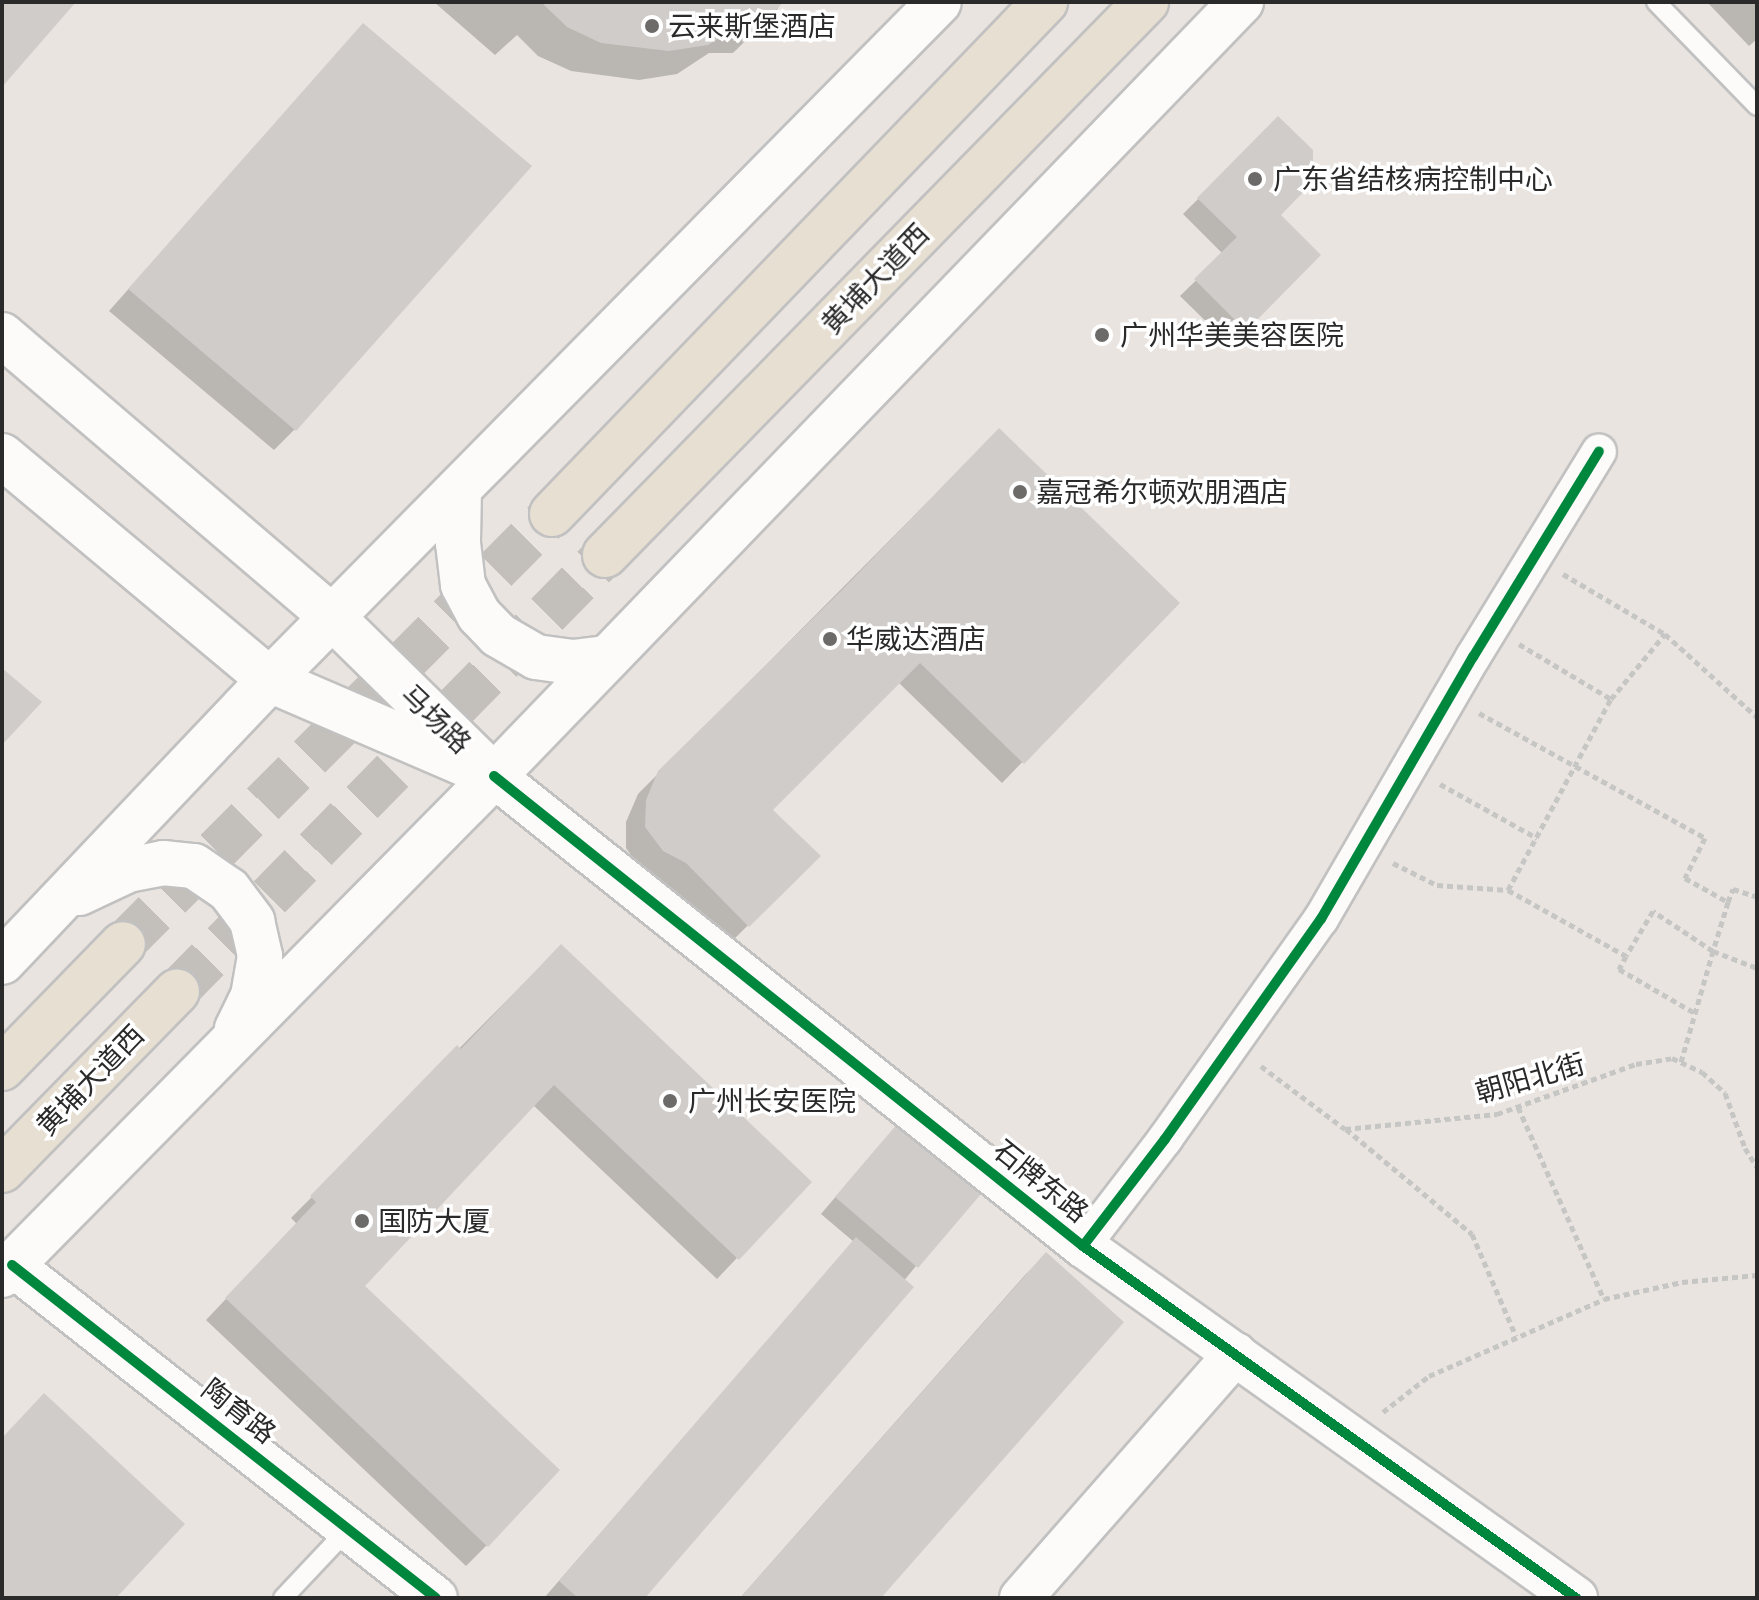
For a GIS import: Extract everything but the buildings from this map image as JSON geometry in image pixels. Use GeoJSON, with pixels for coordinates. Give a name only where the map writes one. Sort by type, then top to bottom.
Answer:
{"type":"FeatureCollection","features":[{"type":"Feature","properties":{"kind":"main road"},"geometry":{"type":"LineString","coordinates":[[2,962],[270,680],[939,2]]}},
{"type":"Feature","properties":{"kind":"main road"},"geometry":{"type":"LineString","coordinates":[[552,514],[1045,2]]}},
{"type":"Feature","properties":{"kind":"main road","name":"黄埔大道西"},"geometry":{"type":"LineString","coordinates":[[605,555],[1146,2]]}},
{"type":"Feature","properties":{"kind":"main road"},"geometry":{"type":"LineString","coordinates":[[7,1270],[494,776],[1241,2]]}},
{"type":"Feature","properties":{"kind":"main road","name":"马场路"},"geometry":{"type":"LineString","coordinates":[[2,335],[332,617],[494,776]]}},
{"type":"Feature","properties":{"kind":"main road","name":"马场路"},"geometry":{"type":"LineString","coordinates":[[2,456],[270,680],[494,776]]}},
{"type":"Feature","properties":{"kind":"main road"},"geometry":{"type":"LineString","coordinates":[[459,489],[458,543],[463,585],[479,615],[498,635],[536,657],[573,662],[608,658]]}},
{"type":"Feature","properties":{"kind":"main road"},"geometry":{"type":"LineString","coordinates":[[58,904],[128,870],[163,863],[194,866],[229,890],[252,921],[260,956],[253,996],[229,1046]]}},
{"type":"Feature","properties":{"kind":"main road"},"geometry":{"type":"LineString","coordinates":[[2,1068],[123,944]]}},
{"type":"Feature","properties":{"kind":"main road","name":"黄埔大道西"},"geometry":{"type":"LineString","coordinates":[[2,1170],[177,991]]}},
{"type":"Feature","properties":{"kind":"street"},"geometry":{"type":"LineString","coordinates":[[1083,1246],[1321,919],[1491,627],[1599,451]]}},
{"type":"Feature","properties":{"kind":"street","name":"石牌东路"},"geometry":{"type":"LineString","coordinates":[[494,776],[1083,1246],[1576,1598]]}},
{"type":"Feature","properties":{"kind":"street","name":"陶育路"},"geometry":{"type":"LineString","coordinates":[[7,1270],[349,1528],[436,1598]]}},
{"type":"Feature","properties":{"kind":"street"},"geometry":{"type":"LineString","coordinates":[[1021,1598],[1235,1354]]}},
{"type":"Feature","properties":{"kind":"lane"},"geometry":{"type":"LineString","coordinates":[[1656,2],[1757,106]]}},
{"type":"Feature","properties":{"kind":"lane"},"geometry":{"type":"LineString","coordinates":[[283,1598],[349,1528]]}},
{"type":"Feature","properties":{"kind":"path"},"geometry":{"type":"LineString","coordinates":[[1534,557],[1665,634],[1757,717]]}},
{"type":"Feature","properties":{"kind":"path"},"geometry":{"type":"LineString","coordinates":[[1491,627],[1611,699]]}},
{"type":"Feature","properties":{"kind":"path"},"geometry":{"type":"LineString","coordinates":[[1508,890],[1572,766],[1611,699],[1665,634]]}},
{"type":"Feature","properties":{"kind":"path"},"geometry":{"type":"LineString","coordinates":[[1450,697],[1705,838],[1685,878],[1728,902]]}},
{"type":"Feature","properties":{"kind":"path"},"geometry":{"type":"LineString","coordinates":[[1410,767],[1537,838]]}},
{"type":"Feature","properties":{"kind":"path"},"geometry":{"type":"LineString","coordinates":[[1364,848],[1437,885],[1508,890],[1626,956]]}},
{"type":"Feature","properties":{"kind":"path"},"geometry":{"type":"LineString","coordinates":[[1757,897],[1733,889],[1681,1062],[1702,1072],[1725,1093],[1745,1148],[1757,1167]]}},
{"type":"Feature","properties":{"kind":"path"},"geometry":{"type":"LineString","coordinates":[[1695,1013],[1619,969],[1653,911],[1713,951],[1757,968]]}},
{"type":"Feature","properties":{"kind":"path"},"geometry":{"type":"LineString","coordinates":[[1232,1045],[1345,1129],[1472,1234],[1516,1336]]}},
{"type":"Feature","properties":{"kind":"path"},"geometry":{"type":"LineString","coordinates":[[1518,1107],[1604,1299]]}},
{"type":"Feature","properties":{"kind":"path"},"geometry":{"type":"LineString","coordinates":[[1350,1437],[1429,1376],[1604,1299],[1682,1282],[1757,1275]]}},
{"type":"Feature","properties":{"kind":"tunnel"},"geometry":{"type":"LineString","coordinates":[[123,944],[552,514]]}},
{"type":"Feature","properties":{"kind":"tunnel"},"geometry":{"type":"LineString","coordinates":[[177,991],[605,555]]}},
{"type":"Feature","properties":{"kind":"cycle path"},"geometry":{"type":"LineString","coordinates":[[1083,1246],[1165,1139],[1321,919],[1473,657],[1599,451]]}},
{"type":"Feature","properties":{"kind":"cycle path"},"geometry":{"type":"LineString","coordinates":[[494,776],[1083,1246],[1576,1598]]}},
{"type":"Feature","properties":{"kind":"cycle path"},"geometry":{"type":"LineString","coordinates":[[12,1265],[436,1598]]}},
{"type":"Feature","properties":{"kind":"place","name":"云来斯堡酒店"},"geometry":{"type":"Point","coordinates":[652,26]}},
{"type":"Feature","properties":{"kind":"place","name":"广东省结核病控制中心"},"geometry":{"type":"Point","coordinates":[1255,179]}},
{"type":"Feature","properties":{"kind":"place","name":"广州华美美容医院"},"geometry":{"type":"Point","coordinates":[1102,335]}},
{"type":"Feature","properties":{"kind":"place","name":"嘉冠希尔顿欢朋酒店"},"geometry":{"type":"Point","coordinates":[1020,492]}},
{"type":"Feature","properties":{"kind":"place","name":"华威达酒店"},"geometry":{"type":"Point","coordinates":[830,639]}},
{"type":"Feature","properties":{"kind":"place","name":"广州长安医院"},"geometry":{"type":"Point","coordinates":[670,1101]}},
{"type":"Feature","properties":{"kind":"place","name":"国防大厦"},"geometry":{"type":"Point","coordinates":[362,1221]}}]}
